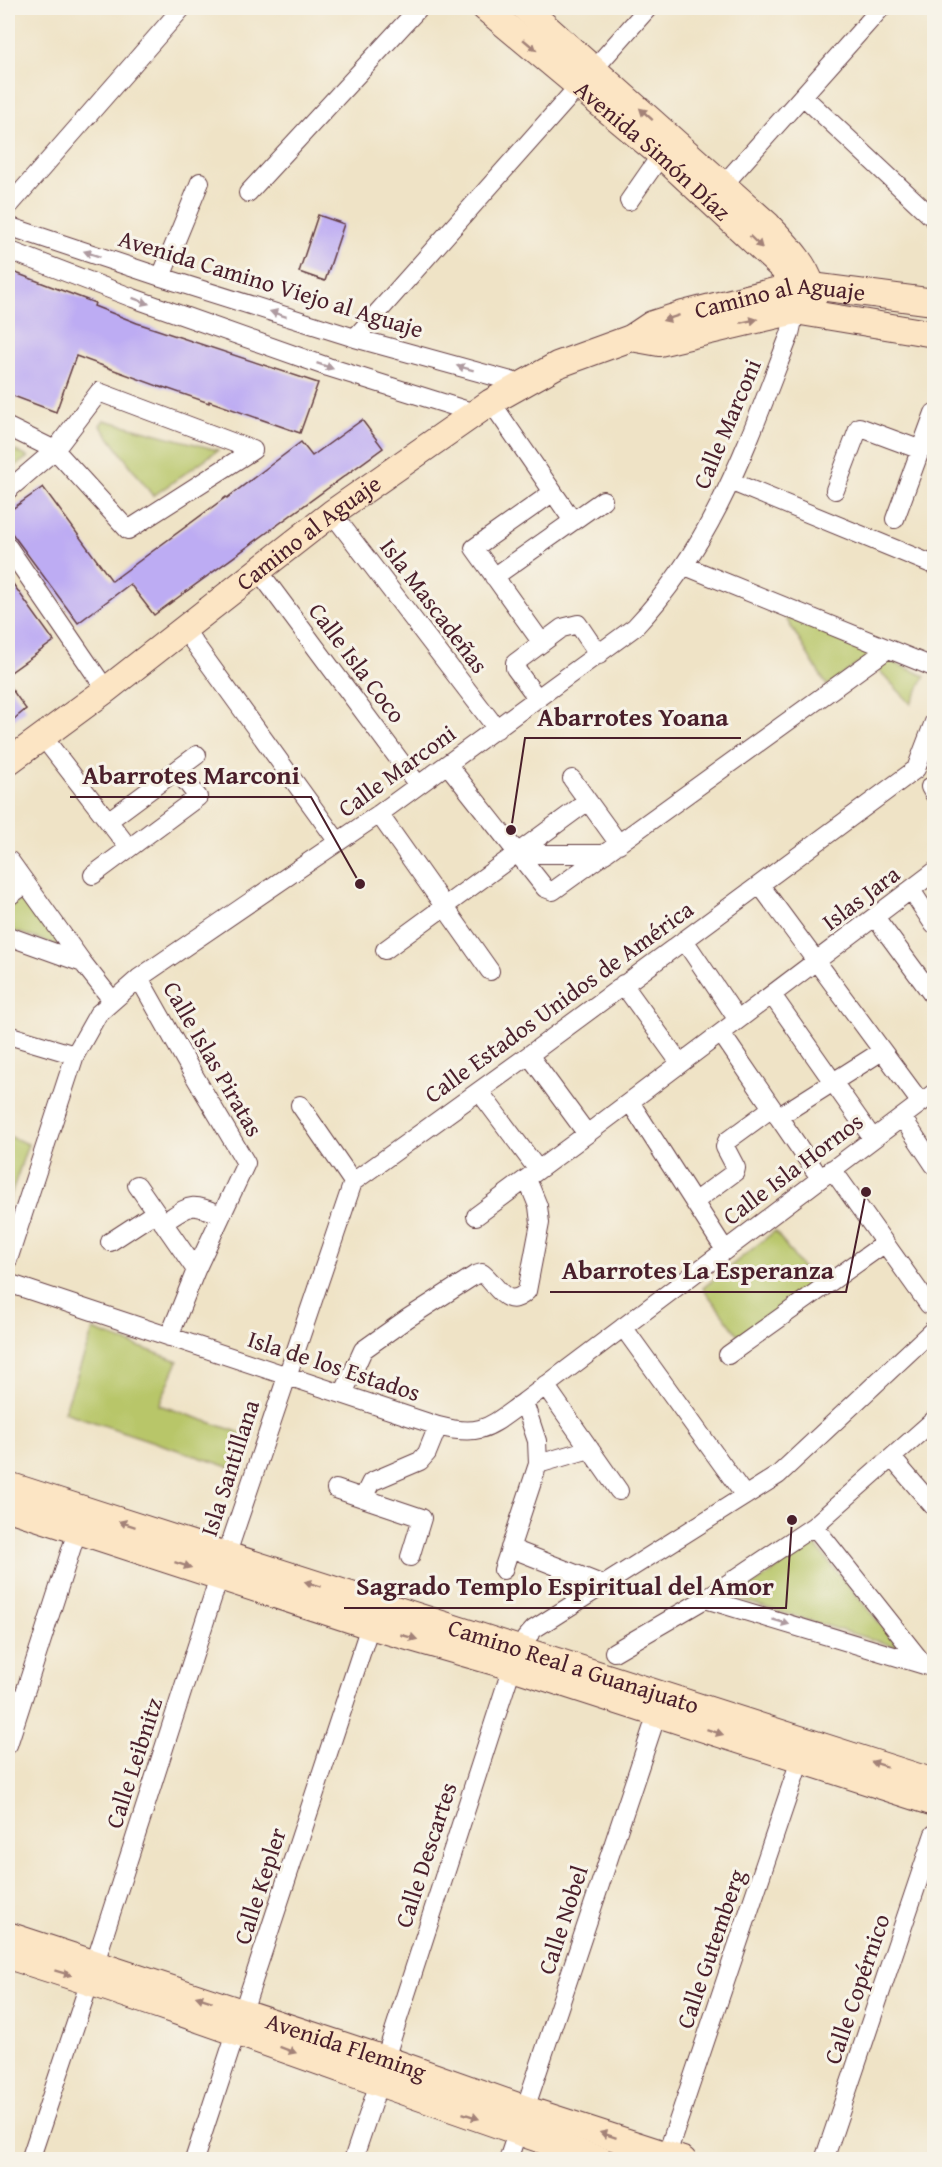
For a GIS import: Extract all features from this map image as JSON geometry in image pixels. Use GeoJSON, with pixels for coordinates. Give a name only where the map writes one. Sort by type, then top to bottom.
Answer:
{"type":"FeatureCollection","features":[{"type":"Feature","properties":{"kind":"street"},"geometry":{"type":"LineString","coordinates":[[8,207],[182,8]]}},
{"type":"Feature","properties":{"kind":"street"},"geometry":{"type":"LineString","coordinates":[[248,193],[419,8]]}},
{"type":"Feature","properties":{"kind":"street","name":"Avenida Simón Díaz"},"geometry":{"type":"LineString","coordinates":[[485,8],[586,78],[724,184],[768,225],[802,265],[801,306]]}},
{"type":"Feature","properties":{"kind":"street","name":"Avenida Simón Díaz"},"geometry":{"type":"LineString","coordinates":[[525,8],[586,78],[661,155],[782,267],[801,306]]}},
{"type":"Feature","properties":{"kind":"street"},"geometry":{"type":"LineString","coordinates":[[355,338],[648,8]]}},
{"type":"Feature","properties":{"kind":"street"},"geometry":{"type":"LineString","coordinates":[[724,184],[881,8]]}},
{"type":"Feature","properties":{"kind":"street"},"geometry":{"type":"LineString","coordinates":[[803,96],[933,214]]}},
{"type":"Feature","properties":{"kind":"street"},"geometry":{"type":"LineString","coordinates":[[629,201],[661,155]]}},
{"type":"Feature","properties":{"kind":"street"},"geometry":{"type":"LineString","coordinates":[[161,277],[200,182]]}},
{"type":"Feature","properties":{"kind":"street","name":"Avenida Camino Viejo al Aguaje"},"geometry":{"type":"LineString","coordinates":[[8,225],[161,277],[355,338],[522,384]]}},
{"type":"Feature","properties":{"kind":"street"},"geometry":{"type":"LineString","coordinates":[[8,250],[133,298],[328,367],[483,407],[573,521]]}},
{"type":"Feature","properties":{"kind":"street","name":"Camino al Aguaje"},"geometry":{"type":"LineString","coordinates":[[8,762],[106,690],[332,513],[483,407],[557,365],[631,338],[652,324],[683,314],[801,306],[934,302]]}},
{"type":"Feature","properties":{"kind":"street","name":"Camino al Aguaje"},"geometry":{"type":"LineString","coordinates":[[801,306],[934,334]]}},
{"type":"Feature","properties":{"kind":"street","name":"Calle Marconi"},"geometry":{"type":"LineString","coordinates":[[8,1260],[75,1055],[98,1014],[139,978],[379,814],[635,627],[661,599],[685,566],[732,482],[801,306]]}},
{"type":"Feature","properties":{"kind":"street"},"geometry":{"type":"LineString","coordinates":[[8,427],[55,450],[128,530],[253,450],[99,392],[55,450],[8,490]]}},
{"type":"Feature","properties":{"kind":"street"},"geometry":{"type":"LineString","coordinates":[[895,519],[934,413]]}},
{"type":"Feature","properties":{"kind":"street"},"geometry":{"type":"LineString","coordinates":[[835,490],[859,427],[921,450]]}},
{"type":"Feature","properties":{"kind":"street"},"geometry":{"type":"LineString","coordinates":[[732,482],[934,565]]}},
{"type":"Feature","properties":{"kind":"street"},"geometry":{"type":"LineString","coordinates":[[542,643],[474,548],[552,493]]}},
{"type":"Feature","properties":{"kind":"street"},"geometry":{"type":"LineString","coordinates":[[494,577],[603,500]]}},
{"type":"Feature","properties":{"kind":"street","name":"Isla Mascadeñas"},"geometry":{"type":"LineString","coordinates":[[332,513],[497,729]]}},
{"type":"Feature","properties":{"kind":"street"},"geometry":{"type":"LineString","coordinates":[[8,547],[106,690]]}},
{"type":"Feature","properties":{"kind":"street"},"geometry":{"type":"LineString","coordinates":[[685,566],[933,667]]}},
{"type":"Feature","properties":{"kind":"street","name":"Calle Isla Coco"},"geometry":{"type":"LineString","coordinates":[[258,570],[418,785]]}},
{"type":"Feature","properties":{"kind":"street"},"geometry":{"type":"LineString","coordinates":[[538,699],[515,668],[515,663],[562,628],[578,624],[598,655]]}},
{"type":"Feature","properties":{"kind":"street"},"geometry":{"type":"LineString","coordinates":[[184,629],[338,842]]}},
{"type":"Feature","properties":{"kind":"street"},"geometry":{"type":"LineString","coordinates":[[447,764],[545,888],[553,891],[888,649]]}},
{"type":"Feature","properties":{"kind":"street","name":"Calle Estados Unidos de América"},"geometry":{"type":"LineString","coordinates":[[353,1182],[623,984],[689,948],[760,885],[916,769],[934,722]]}},
{"type":"Feature","properties":{"kind":"street"},"geometry":{"type":"LineString","coordinates":[[43,737],[129,848]]}},
{"type":"Feature","properties":{"kind":"street"},"geometry":{"type":"LineString","coordinates":[[108,821],[197,755]]}},
{"type":"Feature","properties":{"kind":"street"},"geometry":{"type":"LineString","coordinates":[[93,875],[198,797],[177,770]]}},
{"type":"Feature","properties":{"kind":"street"},"geometry":{"type":"LineString","coordinates":[[572,779],[588,801],[612,849]]}},
{"type":"Feature","properties":{"kind":"street"},"geometry":{"type":"LineString","coordinates":[[385,950],[588,801]]}},
{"type":"Feature","properties":{"kind":"street"},"geometry":{"type":"LineString","coordinates":[[379,814],[490,971]]}},
{"type":"Feature","properties":{"kind":"street"},"geometry":{"type":"LineString","coordinates":[[517,854],[612,849]]}},
{"type":"Feature","properties":{"kind":"street"},"geometry":{"type":"LineString","coordinates":[[10,861],[82,963],[112,1000]]}},
{"type":"Feature","properties":{"kind":"street","name":"Islas Jara"},"geometry":{"type":"LineString","coordinates":[[476,1216],[934,872]]}},
{"type":"Feature","properties":{"kind":"street"},"geometry":{"type":"LineString","coordinates":[[8,897],[26,885]]}},
{"type":"Feature","properties":{"kind":"street"},"geometry":{"type":"LineString","coordinates":[[760,885],[906,1082],[928,1098]]}},
{"type":"Feature","properties":{"kind":"street"},"geometry":{"type":"LineString","coordinates":[[911,890],[934,925]]}},
{"type":"Feature","properties":{"kind":"street"},"geometry":{"type":"LineString","coordinates":[[875,916],[934,997]]}},
{"type":"Feature","properties":{"kind":"street"},"geometry":{"type":"LineString","coordinates":[[8,936],[82,963]]}},
{"type":"Feature","properties":{"kind":"street"},"geometry":{"type":"LineString","coordinates":[[689,948],[738,1020]]}},
{"type":"Feature","properties":{"kind":"street","name":"Calle Islas Piratas"},"geometry":{"type":"LineString","coordinates":[[139,978],[246,1163],[221,1215]]}},
{"type":"Feature","properties":{"kind":"street"},"geometry":{"type":"LineString","coordinates":[[623,984],[680,1063]]}},
{"type":"Feature","properties":{"kind":"street"},"geometry":{"type":"LineString","coordinates":[[772,995],[873,1139]]}},
{"type":"Feature","properties":{"kind":"street"},"geometry":{"type":"LineString","coordinates":[[721,1033],[805,1156],[826,1174],[885,1244],[929,1305]]}},
{"type":"Feature","properties":{"kind":"street"},"geometry":{"type":"LineString","coordinates":[[8,1035],[75,1055]]}},
{"type":"Feature","properties":{"kind":"street"},"geometry":{"type":"LineString","coordinates":[[694,1202],[735,1172],[736,1168],[725,1147],[727,1141],[882,1051]]}},
{"type":"Feature","properties":{"kind":"street"},"geometry":{"type":"LineString","coordinates":[[529,1054],[587,1134]]}},
{"type":"Feature","properties":{"kind":"street"},"geometry":{"type":"LineString","coordinates":[[343,1394],[363,1350],[474,1275],[482,1273],[489,1278],[504,1297],[520,1296],[527,1291],[540,1223],[532,1175],[479,1091]]}},
{"type":"Feature","properties":{"kind":"street","name":"Calle Isla Hornos"},"geometry":{"type":"LineString","coordinates":[[623,1327],[928,1098]]}},
{"type":"Feature","properties":{"kind":"street"},"geometry":{"type":"LineString","coordinates":[[630,1102],[724,1250]]}},
{"type":"Feature","properties":{"kind":"street"},"geometry":{"type":"LineString","coordinates":[[287,1374],[353,1182],[300,1105]]}},
{"type":"Feature","properties":{"kind":"street"},"geometry":{"type":"LineString","coordinates":[[902,1118],[934,1165]]}},
{"type":"Feature","properties":{"kind":"street"},"geometry":{"type":"LineString","coordinates":[[137,1185],[196,1270]]}},
{"type":"Feature","properties":{"kind":"street"},"geometry":{"type":"LineString","coordinates":[[110,1242],[159,1217],[188,1206],[195,1205],[221,1215],[169,1337]]}},
{"type":"Feature","properties":{"kind":"street"},"geometry":{"type":"LineString","coordinates":[[728,1355],[885,1244]]}},
{"type":"Feature","properties":{"kind":"street","name":"Isla de los Estados"},"geometry":{"type":"LineString","coordinates":[[8,1283],[460,1432],[478,1431],[496,1422],[623,1327]]}},
{"type":"Feature","properties":{"kind":"street"},"geometry":{"type":"LineString","coordinates":[[623,1327],[745,1496]]}},
{"type":"Feature","properties":{"kind":"street"},"geometry":{"type":"LineString","coordinates":[[516,1658],[526,1638],[534,1629],[778,1475],[934,1329]]}},
{"type":"Feature","properties":{"kind":"street","name":"Isla Santillana"},"geometry":{"type":"LineString","coordinates":[[223,1567],[287,1374]]}},
{"type":"Feature","properties":{"kind":"street"},"geometry":{"type":"LineString","coordinates":[[545,1385],[619,1491]]}},
{"type":"Feature","properties":{"kind":"street"},"geometry":{"type":"LineString","coordinates":[[503,1570],[538,1464],[537,1442],[524,1402]]}},
{"type":"Feature","properties":{"kind":"street"},"geometry":{"type":"LineString","coordinates":[[614,1652],[705,1599],[814,1526],[934,1420]]}},
{"type":"Feature","properties":{"kind":"street"},"geometry":{"type":"LineString","coordinates":[[363,1498],[371,1482],[420,1461],[427,1453],[438,1426]]}},
{"type":"Feature","properties":{"kind":"street"},"geometry":{"type":"LineString","coordinates":[[538,1464],[590,1449]]}},
{"type":"Feature","properties":{"kind":"street"},"geometry":{"type":"LineString","coordinates":[[892,1458],[934,1507]]}},
{"type":"Feature","properties":{"kind":"street","name":"Camino Real a Guanajuato"},"geometry":{"type":"LineString","coordinates":[[8,1485],[370,1626],[516,1658]]}},
{"type":"Feature","properties":{"kind":"street"},"geometry":{"type":"LineString","coordinates":[[336,1490],[422,1518],[410,1557]]}},
{"type":"Feature","properties":{"kind":"street","name":"Camino Real a Guanajuato"},"geometry":{"type":"LineString","coordinates":[[8,1508],[77,1531],[223,1567],[660,1704],[934,1782]]}},
{"type":"Feature","properties":{"kind":"street"},"geometry":{"type":"LineString","coordinates":[[814,1526],[929,1667]]}},
{"type":"Feature","properties":{"kind":"street"},"geometry":{"type":"LineString","coordinates":[[8,1745],[77,1531]]}},
{"type":"Feature","properties":{"kind":"street"},"geometry":{"type":"LineString","coordinates":[[510,1548],[604,1585]]}},
{"type":"Feature","properties":{"kind":"street","name":"Calle Leibnitz"},"geometry":{"type":"LineString","coordinates":[[30,2160],[223,1567]]}},
{"type":"Feature","properties":{"kind":"street"},"geometry":{"type":"LineString","coordinates":[[705,1599],[929,1667]]}},
{"type":"Feature","properties":{"kind":"street","name":"Calle Kepler"},"geometry":{"type":"LineString","coordinates":[[194,2160],[370,1626]]}},
{"type":"Feature","properties":{"kind":"street","name":"Calle Descartes"},"geometry":{"type":"LineString","coordinates":[[353,2160],[516,1658]]}},
{"type":"Feature","properties":{"kind":"street","name":"Camino Real a Guanajuato"},"geometry":{"type":"LineString","coordinates":[[660,1704],[800,1760],[934,1803]]}},
{"type":"Feature","properties":{"kind":"street","name":"Calle Nobel"},"geometry":{"type":"LineString","coordinates":[[508,2160],[660,1704]]}},
{"type":"Feature","properties":{"kind":"street","name":"Calle Gutemberg"},"geometry":{"type":"LineString","coordinates":[[675,2157],[800,1760]]}},
{"type":"Feature","properties":{"kind":"street","name":"Calle Copérnico"},"geometry":{"type":"LineString","coordinates":[[824,2160],[934,1834]]}},
{"type":"Feature","properties":{"kind":"street","name":"Avenida Fleming"},"geometry":{"type":"LineString","coordinates":[[8,1935],[93,1972],[522,2121],[675,2157]]}},
{"type":"Feature","properties":{"kind":"street","name":"Avenida Fleming"},"geometry":{"type":"LineString","coordinates":[[8,1956],[93,1972]]}},
{"type":"Feature","properties":{"kind":"street","name":"Avenida Fleming"},"geometry":{"type":"LineString","coordinates":[[522,2121],[601,2160]]}},
{"type":"Feature","properties":{"kind":"green space"},"geometry":{"type":"Polygon","coordinates":[[[104,420],[218,450],[153,496],[100,425],[104,420]]]}},
{"type":"Feature","properties":{"kind":"green space"},"geometry":{"type":"Polygon","coordinates":[[[8,447],[28,457],[8,471],[8,447]]]}},
{"type":"Feature","properties":{"kind":"green space"},"geometry":{"type":"Polygon","coordinates":[[[781,610],[870,655],[827,686],[781,610]]]}},
{"type":"Feature","properties":{"kind":"green space"},"geometry":{"type":"Polygon","coordinates":[[[890,661],[925,676],[911,704],[877,668],[890,661]]]}},
{"type":"Feature","properties":{"kind":"green space"},"geometry":{"type":"Polygon","coordinates":[[[28,894],[69,949],[8,929],[8,908],[28,894]]]}},
{"type":"Feature","properties":{"kind":"green space"},"geometry":{"type":"Polygon","coordinates":[[[8,1136],[28,1144],[8,1204],[8,1136]]]}},
{"type":"Feature","properties":{"kind":"green space"},"geometry":{"type":"Polygon","coordinates":[[[775,1231],[815,1285],[741,1339],[703,1288],[775,1231]]]}},
{"type":"Feature","properties":{"kind":"green space"},"geometry":{"type":"Polygon","coordinates":[[[93,1330],[178,1361],[159,1405],[247,1435],[235,1469],[64,1412],[93,1330]]]}},
{"type":"Feature","properties":{"kind":"green space"},"geometry":{"type":"Polygon","coordinates":[[[814,1544],[900,1648],[734,1598],[814,1544]]]}},
{"type":"Feature","properties":{"kind":"building"},"geometry":{"type":"Polygon","coordinates":[[[318,215],[344,224],[325,281],[299,272],[318,215]]]}},
{"type":"Feature","properties":{"kind":"building"},"geometry":{"type":"Polygon","coordinates":[[[8,270],[95,303],[94,306],[137,323],[318,383],[300,433],[209,401],[209,403],[163,388],[76,356],[56,412],[8,394],[8,270]]]}},
{"type":"Feature","properties":{"kind":"building"},"geometry":{"type":"Polygon","coordinates":[[[362,420],[383,448],[154,615],[130,584],[78,623],[8,528],[8,512],[43,487],[112,581],[301,442],[312,456],[362,420]]]}},
{"type":"Feature","properties":{"kind":"building"},"geometry":{"type":"Polygon","coordinates":[[[8,577],[54,641],[8,674],[8,577]]]}},
{"type":"Feature","properties":{"kind":"building"},"geometry":{"type":"Polygon","coordinates":[[[8,684],[26,709],[8,724],[8,684]]]}},
{"type":"Feature","properties":{"kind":"place","name":"Abarrotes Yoana"},"geometry":{"type":"Point","coordinates":[511,830]}},
{"type":"Feature","properties":{"kind":"place","name":"Abarrotes Marconi"},"geometry":{"type":"Point","coordinates":[360,884]}},
{"type":"Feature","properties":{"kind":"place","name":"Abarrotes La Esperanza"},"geometry":{"type":"Point","coordinates":[866,1192]}},
{"type":"Feature","properties":{"kind":"place","name":"Sagrado Templo Espiritual del Amor"},"geometry":{"type":"Point","coordinates":[792,1520]}}]}
